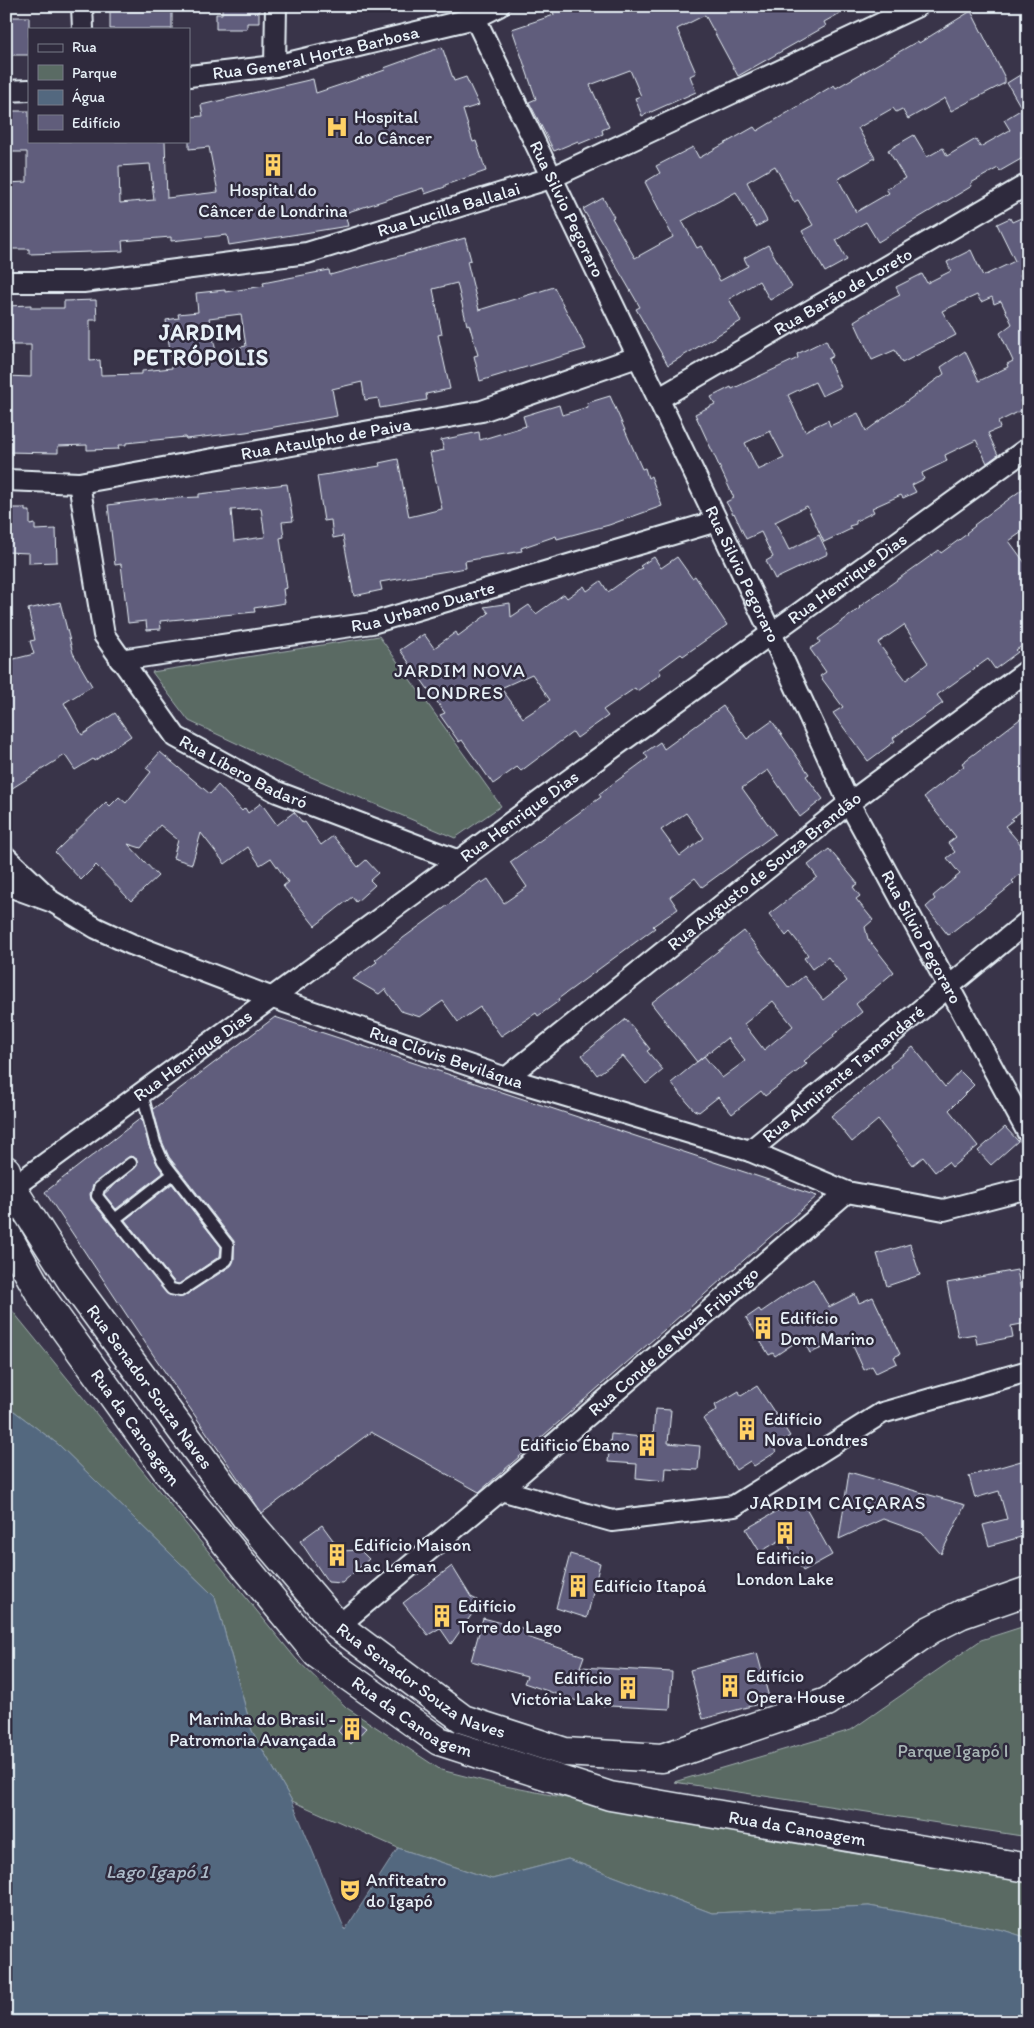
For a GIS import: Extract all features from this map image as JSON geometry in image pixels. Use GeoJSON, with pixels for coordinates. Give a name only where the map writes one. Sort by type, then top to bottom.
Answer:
{"type":"FeatureCollection","features":[{"type":"Feature","properties":{"kind":"main road","name":"Rua Senador Souza Naves"},"geometry":{"type":"LineString","coordinates":[[9,1179],[71,1280],[241,1511],[338,1626],[463,1719],[565,1752],[662,1758],[827,1702],[930,1630],[962,1614],[1028,1591]]}},
{"type":"Feature","properties":{"kind":"main road","name":"Rua da Canoagem"},"geometry":{"type":"LineString","coordinates":[[6,1233],[43,1299],[169,1474],[317,1654],[439,1741],[610,1796],[1028,1868]]}},
{"type":"Feature","properties":{"kind":"street"},"geometry":{"type":"LineString","coordinates":[[82,6],[82,28]]}},
{"type":"Feature","properties":{"kind":"street"},"geometry":{"type":"LineString","coordinates":[[275,66],[276,6]]}},
{"type":"Feature","properties":{"kind":"street","name":"Rua General Horta Barbosa"},"geometry":{"type":"LineString","coordinates":[[190,76],[275,66],[499,6]]}},
{"type":"Feature","properties":{"kind":"street","name":"Rua Lucilla Ballalai"},"geometry":{"type":"LineString","coordinates":[[6,282],[83,282],[307,253],[551,178],[918,6]]}},
{"type":"Feature","properties":{"kind":"street","name":"Rua Silvio Pegoraro"},"geometry":{"type":"LineString","coordinates":[[475,12],[551,178],[717,521],[849,803],[1028,1133]]}},
{"type":"Feature","properties":{"kind":"street"},"geometry":{"type":"LineString","coordinates":[[6,91],[28,90]]}},
{"type":"Feature","properties":{"kind":"street","name":"Rua Barão de Loreto"},"geometry":{"type":"LineString","coordinates":[[658,399],[1028,184]]}},
{"type":"Feature","properties":{"kind":"street","name":"Rua Ataulpho de Paiva"},"geometry":{"type":"LineString","coordinates":[[6,480],[79,483],[482,411],[638,357]]}},
{"type":"Feature","properties":{"kind":"street","name":"Rua Henrique Dias"},"geometry":{"type":"LineString","coordinates":[[9,1179],[142,1093],[770,633],[1028,448]]}},
{"type":"Feature","properties":{"kind":"street","name":"Rua Líbero Badaró"},"geometry":{"type":"LineString","coordinates":[[79,483],[104,635],[176,737],[277,792],[459,861]]}},
{"type":"Feature","properties":{"kind":"street","name":"Rua Urbano Duarte"},"geometry":{"type":"LineString","coordinates":[[120,660],[372,623],[717,521]]}},
{"type":"Feature","properties":{"kind":"street","name":"Rua Augusto de Souza Brandão"},"geometry":{"type":"LineString","coordinates":[[506,1078],[849,803],[1028,670]]}},
{"type":"Feature","properties":{"kind":"street","name":"Rua Clóvis Beviláqua"},"geometry":{"type":"LineString","coordinates":[[6,857],[53,902]]}},
{"type":"Feature","properties":{"kind":"street","name":"Rua Clóvis Beviláqua"},"geometry":{"type":"LineString","coordinates":[[6,884],[53,902],[96,928],[131,944],[273,998],[506,1078],[750,1151],[847,1192],[944,1210],[1028,1188]]}},
{"type":"Feature","properties":{"kind":"street","name":"Rua Almirante Tamandaré"},"geometry":{"type":"LineString","coordinates":[[750,1151],[1028,921]]}},
{"type":"Feature","properties":{"kind":"street","name":"Rua Conde de Nova Friburgo"},"geometry":{"type":"LineString","coordinates":[[338,1626],[501,1490],[847,1192]]}},
{"type":"Feature","properties":{"kind":"street"},"geometry":{"type":"LineString","coordinates":[[501,1490],[612,1521],[734,1506],[882,1414],[1028,1371]]}},
{"type":"Feature","properties":{"kind":"lane"},"geometry":{"type":"LineString","coordinates":[[131,1163],[99,1188],[97,1196],[171,1289],[180,1291],[227,1260],[228,1245],[163,1161],[155,1143],[142,1093]]}},
{"type":"Feature","properties":{"kind":"lane"},"geometry":{"type":"LineString","coordinates":[[115,1219],[173,1174]]}},
{"type":"Feature","properties":{"kind":"green space"},"geometry":{"type":"Polygon","coordinates":[[[379,636],[501,806],[455,838],[283,765],[189,721],[152,672],[379,636]]]}},
{"type":"Feature","properties":{"kind":"green space"},"geometry":{"type":"Polygon","coordinates":[[[6,1303],[296,1659],[347,1708],[441,1770],[500,1785],[844,1852],[1028,1882],[1028,1938],[1003,1930],[869,1906],[712,1913],[568,1859],[492,1879],[398,1848],[292,1801],[252,1731],[215,1597],[59,1445],[6,1405],[6,1303]]]}},
{"type":"Feature","properties":{"kind":"green space","name":"Parque Igapó I"},"geometry":{"type":"Polygon","coordinates":[[[1028,1625],[1028,1837],[674,1782],[851,1730],[981,1640],[1028,1625]]]}},
{"type":"Feature","properties":{"kind":"water","name":"Lago Igapó 1"},"geometry":{"type":"Polygon","coordinates":[[[6,1405],[59,1445],[215,1597],[252,1731],[292,1801],[345,1930],[398,1848],[492,1879],[568,1859],[712,1913],[869,1906],[1003,1930],[1028,1938],[1028,2022],[6,2022],[6,1405]]]}},
{"type":"Feature","properties":{"kind":"building"},"geometry":{"type":"Polygon","coordinates":[[[149,6],[172,6],[172,28],[110,28],[110,11],[149,11],[149,6]]]}},
{"type":"Feature","properties":{"kind":"building"},"geometry":{"type":"Polygon","coordinates":[[[222,6],[259,6],[259,23],[247,23],[247,29],[216,29],[216,14],[222,14],[222,6]]]}},
{"type":"Feature","properties":{"kind":"building"},"geometry":{"type":"Polygon","coordinates":[[[567,6],[575,6],[577,12],[594,6],[853,6],[824,22],[826,26],[738,76],[705,15],[677,29],[696,73],[690,76],[696,92],[642,116],[635,98],[641,96],[630,70],[590,85],[609,127],[602,130],[603,134],[579,144],[578,141],[554,151],[529,102],[536,99],[512,29],[554,15],[553,11],[567,6]]]}},
{"type":"Feature","properties":{"kind":"building"},"geometry":{"type":"Polygon","coordinates":[[[971,11],[1005,78],[1005,83],[951,111],[945,98],[908,119],[902,109],[896,112],[893,108],[858,128],[875,158],[838,179],[856,212],[889,193],[886,189],[905,178],[888,150],[914,135],[927,157],[943,148],[947,156],[976,139],[980,147],[1010,130],[1004,120],[1022,109],[1007,83],[1028,70],[1028,155],[1000,171],[998,168],[971,183],[972,186],[878,242],[866,222],[836,240],[847,260],[825,272],[802,231],[813,225],[798,200],[794,202],[775,166],[747,182],[767,221],[756,227],[736,192],[682,221],[697,248],[701,246],[720,281],[748,266],[744,258],[768,245],[792,287],[770,300],[759,281],[729,299],[741,321],[668,365],[636,309],[640,307],[583,209],[603,198],[635,258],[673,237],[645,182],[660,173],[656,166],[693,147],[699,158],[754,127],[757,131],[834,85],[836,88],[918,41],[919,43],[971,11]]]}},
{"type":"Feature","properties":{"kind":"building"},"geometry":{"type":"Polygon","coordinates":[[[6,17],[29,17],[28,55],[6,55],[6,17]]]}},
{"type":"Feature","properties":{"kind":"building","name":"Hospital do Câncer"},"geometry":{"type":"Polygon","coordinates":[[[442,47],[454,81],[466,77],[479,105],[463,110],[473,142],[476,141],[486,171],[425,194],[423,188],[345,213],[348,226],[229,245],[227,235],[171,241],[171,237],[122,241],[123,251],[29,254],[29,249],[6,249],[6,183],[27,182],[27,152],[6,152],[6,111],[28,111],[28,142],[165,142],[167,198],[218,192],[209,147],[189,149],[190,117],[203,116],[201,105],[313,79],[316,93],[385,70],[384,68],[442,47]],[[150,164],[119,166],[120,203],[154,200],[150,164]]]}},
{"type":"Feature","properties":{"kind":"building"},"geometry":{"type":"Polygon","coordinates":[[[1028,215],[1028,286],[1022,274],[1020,275],[1028,292],[1028,398],[1020,401],[1024,409],[998,422],[1000,428],[988,433],[998,455],[987,463],[976,440],[945,455],[947,461],[922,473],[924,479],[912,485],[916,492],[903,498],[901,495],[872,508],[874,512],[856,521],[856,524],[849,526],[851,529],[824,542],[807,506],[775,522],[789,550],[819,535],[828,554],[775,579],[766,561],[773,557],[761,532],[746,539],[734,513],[726,502],[734,498],[695,414],[715,404],[711,397],[798,358],[797,354],[826,340],[833,356],[828,359],[841,387],[822,396],[815,382],[788,395],[805,431],[828,420],[830,426],[858,413],[866,431],[944,374],[941,367],[965,351],[979,381],[1008,367],[1007,364],[1013,361],[1000,333],[1012,324],[1001,301],[994,304],[992,297],[981,302],[977,295],[942,311],[956,335],[902,363],[895,350],[872,360],[854,321],[900,295],[896,287],[922,274],[927,283],[951,271],[947,262],[971,250],[983,276],[1015,261],[997,224],[1010,218],[1012,222],[1028,215]],[[770,431],[745,443],[758,470],[784,458],[770,431]]]}},
{"type":"Feature","properties":{"kind":"building"},"geometry":{"type":"Polygon","coordinates":[[[465,238],[471,260],[467,261],[479,310],[554,287],[586,349],[480,381],[474,356],[478,355],[469,324],[467,325],[457,283],[433,289],[442,334],[438,335],[450,389],[426,394],[427,400],[380,408],[378,398],[365,400],[362,382],[332,389],[337,416],[246,432],[126,443],[126,445],[118,445],[119,449],[87,450],[87,445],[58,446],[58,453],[6,452],[6,376],[31,377],[31,345],[6,345],[6,306],[31,305],[31,308],[64,308],[64,301],[96,300],[97,320],[90,320],[90,361],[100,360],[101,375],[142,374],[142,371],[172,368],[166,320],[179,318],[178,314],[198,312],[196,293],[225,290],[225,292],[264,286],[263,283],[329,270],[330,275],[465,238]],[[241,314],[209,318],[216,352],[246,346],[241,314]]]}},
{"type":"Feature","properties":{"kind":"building"},"geometry":{"type":"Polygon","coordinates":[[[610,396],[642,469],[645,468],[648,478],[651,476],[662,506],[609,525],[557,539],[556,536],[521,548],[522,551],[465,561],[466,568],[380,582],[382,590],[354,596],[343,536],[333,538],[331,520],[324,521],[317,476],[380,466],[379,463],[398,459],[409,517],[442,509],[430,453],[444,450],[441,440],[479,432],[480,440],[526,426],[523,416],[559,405],[562,415],[588,407],[587,403],[610,396]]]}},
{"type":"Feature","properties":{"kind":"building"},"geometry":{"type":"Polygon","coordinates":[[[287,484],[293,521],[282,522],[284,537],[280,538],[287,588],[283,589],[285,603],[254,608],[255,612],[160,621],[161,629],[147,630],[146,621],[128,623],[121,564],[115,565],[108,505],[154,499],[199,497],[199,494],[287,484]],[[261,508],[231,510],[234,541],[265,537],[261,508]]]}},
{"type":"Feature","properties":{"kind":"building"},"geometry":{"type":"Polygon","coordinates":[[[1028,485],[1028,528],[1009,541],[1028,567],[1028,642],[995,669],[988,659],[937,695],[943,703],[893,738],[895,741],[868,761],[833,713],[843,707],[820,676],[826,672],[810,649],[820,642],[818,639],[859,607],[939,550],[941,553],[967,534],[974,525],[1028,485]],[[904,625],[878,643],[906,680],[928,663],[904,625]]]}},
{"type":"Feature","properties":{"kind":"building"},"geometry":{"type":"Polygon","coordinates":[[[6,508],[25,508],[25,511],[30,511],[30,525],[35,524],[35,530],[56,529],[57,562],[29,563],[29,553],[6,552],[6,508]]]}},
{"type":"Feature","properties":{"kind":"building"},"geometry":{"type":"Polygon","coordinates":[[[654,557],[661,568],[677,557],[692,578],[695,576],[727,625],[683,656],[681,654],[659,670],[661,674],[637,691],[635,688],[603,710],[608,716],[577,738],[573,732],[521,771],[517,767],[493,784],[462,740],[459,742],[440,715],[445,713],[400,650],[424,634],[434,648],[456,632],[458,636],[489,613],[484,607],[510,603],[511,617],[529,605],[536,614],[564,594],[567,598],[584,586],[587,591],[601,581],[608,592],[642,568],[640,566],[654,557]],[[532,674],[501,688],[523,718],[550,700],[532,674]]]}},
{"type":"Feature","properties":{"kind":"building"},"geometry":{"type":"Polygon","coordinates":[[[60,602],[73,653],[92,686],[64,703],[82,735],[115,713],[131,736],[94,761],[93,759],[75,770],[65,755],[6,792],[6,661],[34,654],[30,641],[35,640],[28,609],[60,602]]]}},
{"type":"Feature","properties":{"kind":"building"},"geometry":{"type":"Polygon","coordinates":[[[723,706],[747,739],[772,721],[809,774],[806,776],[823,799],[800,817],[768,770],[742,788],[775,834],[702,887],[695,878],[670,897],[678,909],[653,926],[655,928],[558,999],[559,1001],[538,1016],[536,1013],[501,1036],[480,1007],[458,1022],[443,1001],[420,1017],[401,1011],[385,989],[379,994],[353,979],[377,962],[375,960],[399,941],[481,881],[482,883],[488,879],[504,903],[527,887],[510,862],[601,797],[599,794],[648,758],[644,753],[660,742],[664,749],[723,706]],[[686,813],[661,830],[680,856],[704,838],[686,813]]]}},
{"type":"Feature","properties":{"kind":"building"},"geometry":{"type":"Polygon","coordinates":[[[1028,713],[1028,806],[1005,826],[1028,853],[1028,868],[1012,881],[1014,883],[948,935],[926,907],[935,899],[933,896],[960,874],[947,858],[955,852],[948,843],[956,837],[924,797],[964,766],[962,763],[1028,713]]]}},
{"type":"Feature","properties":{"kind":"building"},"geometry":{"type":"Polygon","coordinates":[[[160,752],[210,794],[218,785],[242,811],[245,808],[248,813],[261,803],[277,825],[294,812],[303,823],[305,822],[321,845],[333,836],[358,867],[366,860],[378,873],[370,880],[375,885],[356,902],[352,897],[315,926],[283,886],[288,882],[271,858],[260,865],[248,847],[225,864],[201,833],[192,864],[173,858],[178,840],[160,825],[141,848],[128,844],[158,876],[131,901],[96,865],[81,880],[55,852],[106,802],[110,806],[119,797],[126,803],[151,772],[146,768],[160,752]]]}},
{"type":"Feature","properties":{"kind":"building"},"geometry":{"type":"Polygon","coordinates":[[[829,849],[858,884],[853,887],[860,896],[856,899],[873,920],[865,927],[868,939],[894,972],[856,1004],[862,1012],[804,1061],[807,1064],[765,1096],[761,1091],[732,1114],[718,1097],[699,1112],[694,1110],[671,1083],[697,1062],[651,1003],[744,931],[789,988],[804,976],[823,1000],[847,981],[828,957],[812,969],[804,958],[808,955],[790,932],[786,936],[769,914],[817,877],[808,865],[829,849]],[[773,1001],[744,1024],[764,1050],[793,1026],[773,1001]],[[727,1038],[704,1056],[722,1078],[745,1061],[727,1038]]]}},
{"type":"Feature","properties":{"kind":"building"},"geometry":{"type":"Polygon","coordinates":[[[275,1017],[817,1196],[479,1492],[371,1432],[262,1513],[156,1359],[45,1192],[141,1118],[149,1146],[163,1173],[116,1209],[104,1194],[137,1166],[137,1159],[130,1156],[94,1183],[90,1194],[91,1200],[169,1295],[183,1297],[231,1266],[234,1260],[234,1241],[169,1157],[162,1141],[153,1109],[275,1017]]]}},
{"type":"Feature","properties":{"kind":"building"},"geometry":{"type":"Polygon","coordinates":[[[626,1019],[650,1049],[647,1051],[663,1070],[646,1084],[623,1056],[597,1075],[582,1055],[626,1019]]]}},
{"type":"Feature","properties":{"kind":"building"},"geometry":{"type":"Polygon","coordinates":[[[913,1047],[945,1087],[960,1071],[974,1085],[949,1110],[978,1146],[952,1167],[948,1162],[935,1172],[923,1157],[913,1165],[878,1120],[852,1142],[831,1116],[913,1047]]]}},
{"type":"Feature","properties":{"kind":"building"},"geometry":{"type":"Polygon","coordinates":[[[1005,1127],[1018,1141],[991,1165],[978,1151],[1005,1127]]]}},
{"type":"Feature","properties":{"kind":"building"},"geometry":{"type":"Polygon","coordinates":[[[172,1184],[221,1247],[220,1256],[179,1284],[175,1283],[125,1220],[172,1184]]]}},
{"type":"Feature","properties":{"kind":"building"},"geometry":{"type":"Polygon","coordinates":[[[910,1244],[920,1275],[887,1286],[877,1254],[910,1244]]]}},
{"type":"Feature","properties":{"kind":"building"},"geometry":{"type":"Polygon","coordinates":[[[1017,1270],[1027,1323],[1011,1326],[1013,1337],[977,1344],[975,1334],[958,1337],[947,1283],[1017,1270]]]}},
{"type":"Feature","properties":{"kind":"building"},"geometry":{"type":"Polygon","coordinates":[[[813,1279],[829,1307],[855,1294],[859,1303],[873,1297],[900,1354],[894,1357],[897,1363],[876,1373],[872,1366],[864,1370],[849,1337],[810,1353],[802,1338],[775,1356],[773,1353],[769,1355],[746,1318],[759,1309],[761,1312],[813,1279]]]}},
{"type":"Feature","properties":{"kind":"building","name":"Edifício Nova Londres"},"geometry":{"type":"Polygon","coordinates":[[[757,1386],[790,1436],[773,1446],[776,1452],[754,1466],[750,1461],[736,1470],[703,1419],[717,1410],[715,1405],[739,1391],[741,1396],[757,1386]]]}},
{"type":"Feature","properties":{"kind":"building","name":"Edificio Ébano"},"geometry":{"type":"Polygon","coordinates":[[[655,1409],[671,1410],[668,1443],[700,1446],[698,1470],[666,1468],[665,1481],[636,1478],[637,1464],[608,1462],[611,1434],[653,1438],[655,1409]]]}},
{"type":"Feature","properties":{"kind":"building"},"geometry":{"type":"Polygon","coordinates":[[[1028,1459],[1028,1535],[989,1546],[983,1525],[1007,1519],[999,1491],[975,1498],[969,1476],[1028,1459]]]}},
{"type":"Feature","properties":{"kind":"building"},"geometry":{"type":"Polygon","coordinates":[[[849,1472],[965,1505],[941,1554],[922,1533],[883,1519],[839,1539],[849,1472]]]}},
{"type":"Feature","properties":{"kind":"building","name":"Edificio London Lake"},"geometry":{"type":"Polygon","coordinates":[[[800,1498],[832,1555],[803,1571],[784,1538],[760,1552],[746,1529],[800,1498]]]}},
{"type":"Feature","properties":{"kind":"building","name":"Edifício Maison Lac Leman"},"geometry":{"type":"Polygon","coordinates":[[[322,1525],[341,1551],[360,1550],[369,1559],[342,1583],[328,1582],[300,1541],[322,1525]]]}},
{"type":"Feature","properties":{"kind":"building","name":"Edifício Itapoá"},"geometry":{"type":"Polygon","coordinates":[[[570,1554],[600,1563],[587,1618],[556,1608],[570,1554]]]}},
{"type":"Feature","properties":{"kind":"building","name":"Edifício Torre do Lago"},"geometry":{"type":"Polygon","coordinates":[[[452,1566],[471,1597],[477,1600],[477,1607],[451,1644],[440,1628],[428,1635],[403,1603],[452,1566]]]}},
{"type":"Feature","properties":{"kind":"building"},"geometry":{"type":"Polygon","coordinates":[[[483,1618],[529,1630],[527,1637],[584,1656],[580,1667],[672,1672],[670,1709],[589,1705],[524,1683],[527,1676],[471,1661],[483,1618]]]}},
{"type":"Feature","properties":{"kind":"building","name":"Edifício Opera House"},"geometry":{"type":"Polygon","coordinates":[[[757,1653],[770,1701],[703,1719],[690,1670],[757,1653]]]}},
{"type":"Feature","properties":{"kind":"building","name":"Marinha do Brasil - Patromoria Avançada"},"geometry":{"type":"Polygon","coordinates":[[[349,1716],[366,1728],[351,1744],[338,1731],[349,1716]]]}},
{"type":"Feature","properties":{"kind":"place","name":"Hospital do Câncer"},"geometry":{"type":"Point","coordinates":[337,127]}},
{"type":"Feature","properties":{"kind":"place","name":"Hospital do Câncer de Londrina"},"geometry":{"type":"Point","coordinates":[273,165]}},
{"type":"Feature","properties":{"kind":"place","name":"Edifício Dom Marino"},"geometry":{"type":"Point","coordinates":[763,1328]}},
{"type":"Feature","properties":{"kind":"place","name":"Edifício Nova Londres"},"geometry":{"type":"Point","coordinates":[747,1429]}},
{"type":"Feature","properties":{"kind":"place","name":"Edificio Ébano"},"geometry":{"type":"Point","coordinates":[647,1445]}},
{"type":"Feature","properties":{"kind":"place","name":"Edificio London Lake"},"geometry":{"type":"Point","coordinates":[785,1533]}},
{"type":"Feature","properties":{"kind":"place","name":"Edifício Maison Lac Leman"},"geometry":{"type":"Point","coordinates":[337,1555]}},
{"type":"Feature","properties":{"kind":"place","name":"Edifício Itapoá"},"geometry":{"type":"Point","coordinates":[578,1586]}},
{"type":"Feature","properties":{"kind":"place","name":"Edifício Torre do Lago"},"geometry":{"type":"Point","coordinates":[442,1616]}},
{"type":"Feature","properties":{"kind":"place","name":"Edifício Opera House"},"geometry":{"type":"Point","coordinates":[730,1686]}},
{"type":"Feature","properties":{"kind":"place","name":"Edifício Victória Lake"},"geometry":{"type":"Point","coordinates":[628,1688]}},
{"type":"Feature","properties":{"kind":"place","name":"Marinha do Brasil - Patromoria Avançada"},"geometry":{"type":"Point","coordinates":[352,1729]}},
{"type":"Feature","properties":{"kind":"place","name":"Anfiteatro do Igapó"},"geometry":{"type":"Point","coordinates":[350,1890]}},
{"type":"Feature","properties":{"kind":"district","name":"JARDIM PETRÓPOLIS"},"geometry":{"type":"Point","coordinates":[201,345]}},
{"type":"Feature","properties":{"kind":"district","name":"JARDIM NOVA LONDRES"},"geometry":{"type":"Point","coordinates":[460,681]}},
{"type":"Feature","properties":{"kind":"district","name":"JARDIM CAIÇARAS"},"geometry":{"type":"Point","coordinates":[838,1502]}}]}
